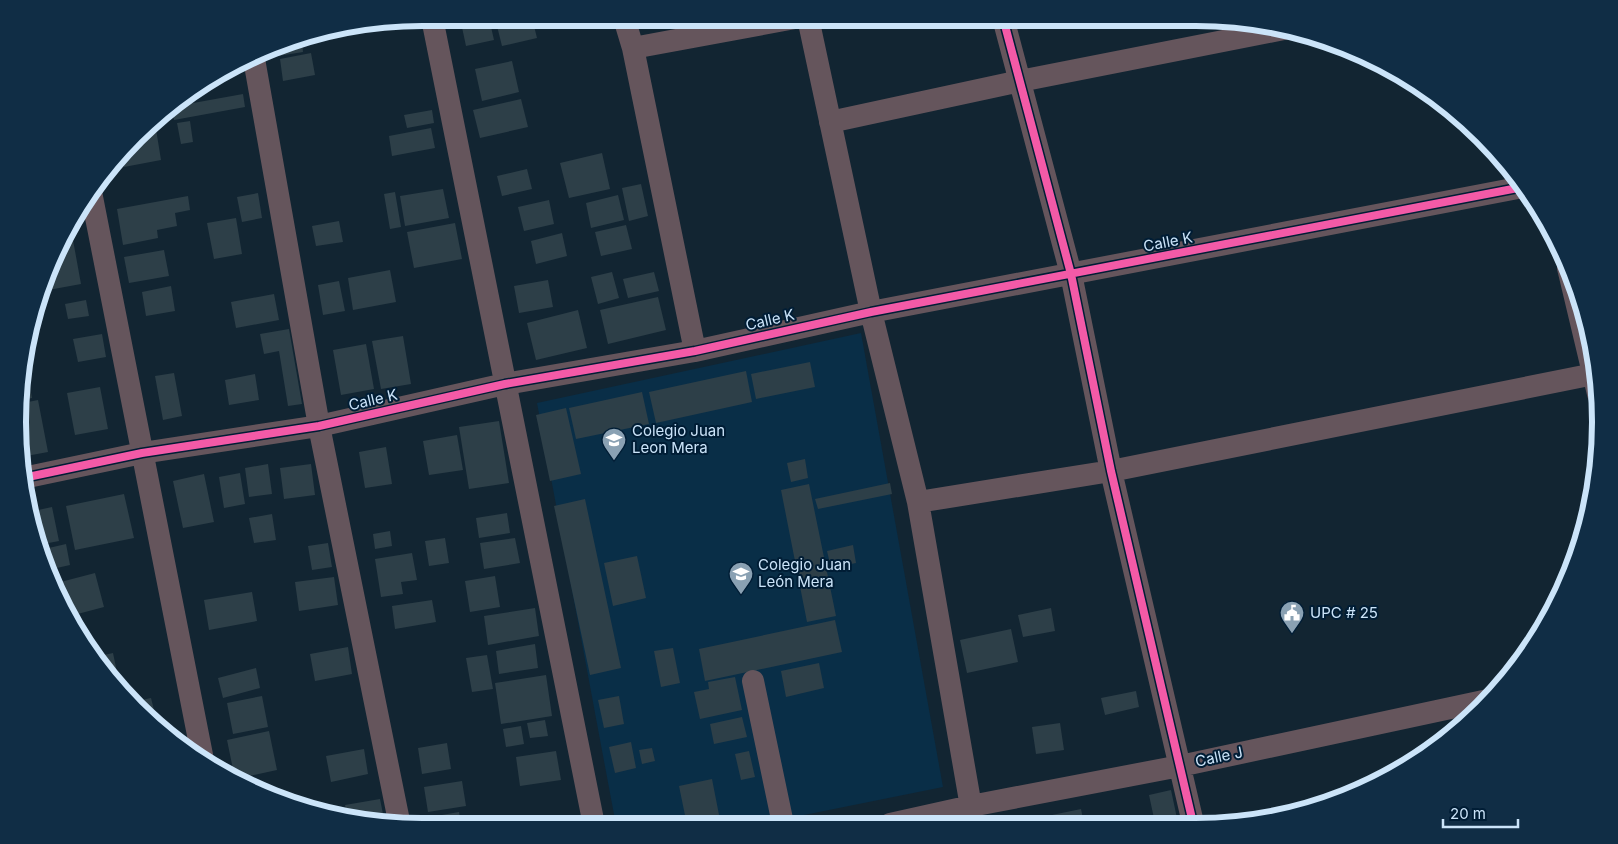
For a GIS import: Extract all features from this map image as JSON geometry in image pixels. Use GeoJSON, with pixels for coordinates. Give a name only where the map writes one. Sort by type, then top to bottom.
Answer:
{"type":"FeatureCollection","features":[{"type":"Feature","properties":{"kind":"street"},"geometry":{"type":"LineString","coordinates":[[434,26],[593,818]]}},
{"type":"Feature","properties":{"kind":"street"},"geometry":{"type":"LineString","coordinates":[[626,26],[633,48],[695,351]]}},
{"type":"Feature","properties":{"kind":"street"},"geometry":{"type":"LineString","coordinates":[[633,48],[752,26]]}},
{"type":"Feature","properties":{"kind":"street"},"geometry":{"type":"LineString","coordinates":[[810,26],[871,312],[918,502],[972,815]]}},
{"type":"Feature","properties":{"kind":"street"},"geometry":{"type":"LineString","coordinates":[[1005,26],[1070,274],[1111,471],[1192,818]]}},
{"type":"Feature","properties":{"kind":"street"},"geometry":{"type":"LineString","coordinates":[[830,122],[1020,81],[1265,33]]}},
{"type":"Feature","properties":{"kind":"street"},"geometry":{"type":"LineString","coordinates":[[255,63],[319,426],[398,817]]}},
{"type":"Feature","properties":{"kind":"street","name":"Calle K"},"geometry":{"type":"LineString","coordinates":[[30,477],[142,454],[319,426],[505,384],[695,351],[871,312],[1515,188]]}},
{"type":"Feature","properties":{"kind":"street"},"geometry":{"type":"LineString","coordinates":[[93,202],[201,750]]}},
{"type":"Feature","properties":{"kind":"street"},"geometry":{"type":"LineString","coordinates":[[918,502],[1111,471],[1590,385]]}},
{"type":"Feature","properties":{"kind":"street"},"geometry":{"type":"LineString","coordinates":[[753,681],[782,818]]}},
{"type":"Feature","properties":{"kind":"street","name":"Calle J"},"geometry":{"type":"LineString","coordinates":[[945,818],[972,815],[1180,766],[1475,703]]}},
{"type":"Feature","properties":{"kind":"shaded area","name":"Colegio Juan León Mera"},"geometry":{"type":"Polygon","coordinates":[[[861,333],[943,787],[790,818],[615,818],[537,403],[861,333]]]}},
{"type":"Feature","properties":{"kind":"building"},"geometry":{"type":"Polygon","coordinates":[[[462,26],[491,26],[494,40],[466,46],[462,26]]]}},
{"type":"Feature","properties":{"kind":"building"},"geometry":{"type":"Polygon","coordinates":[[[497,26],[534,26],[537,38],[502,46],[497,26]]]}},
{"type":"Feature","properties":{"kind":"building"},"geometry":{"type":"Polygon","coordinates":[[[302,45],[303,52],[278,56],[278,53],[302,45]]]}},
{"type":"Feature","properties":{"kind":"building"},"geometry":{"type":"Polygon","coordinates":[[[311,53],[315,75],[283,81],[280,59],[311,53]]]}},
{"type":"Feature","properties":{"kind":"building"},"geometry":{"type":"Polygon","coordinates":[[[512,61],[519,92],[482,101],[475,69],[512,61]]]}},
{"type":"Feature","properties":{"kind":"building"},"geometry":{"type":"Polygon","coordinates":[[[243,94],[245,107],[174,120],[173,115],[186,104],[243,94]]]}},
{"type":"Feature","properties":{"kind":"building"},"geometry":{"type":"Polygon","coordinates":[[[521,99],[528,127],[480,138],[473,110],[521,99]]]}},
{"type":"Feature","properties":{"kind":"building"},"geometry":{"type":"Polygon","coordinates":[[[432,110],[434,123],[407,128],[404,115],[432,110]]]}},
{"type":"Feature","properties":{"kind":"building"},"geometry":{"type":"Polygon","coordinates":[[[190,121],[193,142],[181,144],[177,123],[190,121]]]}},
{"type":"Feature","properties":{"kind":"building"},"geometry":{"type":"Polygon","coordinates":[[[431,128],[435,148],[392,156],[389,136],[431,128]]]}},
{"type":"Feature","properties":{"kind":"building"},"geometry":{"type":"Polygon","coordinates":[[[156,129],[161,160],[124,167],[124,161],[156,129]]]}},
{"type":"Feature","properties":{"kind":"building"},"geometry":{"type":"Polygon","coordinates":[[[602,153],[610,189],[569,198],[560,163],[602,153]]]}},
{"type":"Feature","properties":{"kind":"building"},"geometry":{"type":"Polygon","coordinates":[[[527,169],[532,189],[502,196],[497,176],[527,169]]]}},
{"type":"Feature","properties":{"kind":"building"},"geometry":{"type":"Polygon","coordinates":[[[641,184],[648,216],[629,221],[622,188],[641,184]]]}},
{"type":"Feature","properties":{"kind":"building"},"geometry":{"type":"Polygon","coordinates":[[[443,189],[449,218],[405,226],[400,196],[443,189]]]}},
{"type":"Feature","properties":{"kind":"building"},"geometry":{"type":"Polygon","coordinates":[[[395,192],[401,227],[390,229],[384,194],[395,192]]]}},
{"type":"Feature","properties":{"kind":"building"},"geometry":{"type":"Polygon","coordinates":[[[258,193],[262,218],[242,222],[237,197],[258,193]]]}},
{"type":"Feature","properties":{"kind":"building"},"geometry":{"type":"Polygon","coordinates":[[[618,195],[624,220],[591,228],[586,203],[618,195]]]}},
{"type":"Feature","properties":{"kind":"building"},"geometry":{"type":"Polygon","coordinates":[[[188,196],[190,210],[175,213],[177,226],[157,230],[158,238],[123,245],[117,209],[188,196]]]}},
{"type":"Feature","properties":{"kind":"building"},"geometry":{"type":"Polygon","coordinates":[[[549,200],[554,224],[524,231],[518,207],[549,200]]]}},
{"type":"Feature","properties":{"kind":"building"},"geometry":{"type":"Polygon","coordinates":[[[236,218],[242,254],[214,259],[207,223],[236,218]]]}},
{"type":"Feature","properties":{"kind":"building"},"geometry":{"type":"Polygon","coordinates":[[[339,221],[343,242],[316,246],[312,226],[339,221]]]}},
{"type":"Feature","properties":{"kind":"building"},"geometry":{"type":"Polygon","coordinates":[[[455,223],[462,259],[414,268],[407,232],[455,223]]]}},
{"type":"Feature","properties":{"kind":"building"},"geometry":{"type":"Polygon","coordinates":[[[626,225],[632,249],[601,256],[595,232],[626,225]]]}},
{"type":"Feature","properties":{"kind":"building"},"geometry":{"type":"Polygon","coordinates":[[[562,233],[567,256],[536,264],[531,241],[562,233]]]}},
{"type":"Feature","properties":{"kind":"building"},"geometry":{"type":"Polygon","coordinates":[[[72,237],[81,284],[49,290],[72,237]]]}},
{"type":"Feature","properties":{"kind":"building"},"geometry":{"type":"Polygon","coordinates":[[[164,250],[169,276],[129,283],[124,257],[164,250]]]}},
{"type":"Feature","properties":{"kind":"building"},"geometry":{"type":"Polygon","coordinates":[[[390,270],[396,302],[353,310],[348,278],[390,270]]]}},
{"type":"Feature","properties":{"kind":"building"},"geometry":{"type":"Polygon","coordinates":[[[612,272],[619,298],[598,304],[591,277],[612,272]]]}},
{"type":"Feature","properties":{"kind":"building"},"geometry":{"type":"Polygon","coordinates":[[[654,272],[659,291],[628,298],[623,279],[654,272]]]}},
{"type":"Feature","properties":{"kind":"building"},"geometry":{"type":"Polygon","coordinates":[[[548,280],[553,307],[519,313],[514,286],[548,280]]]}},
{"type":"Feature","properties":{"kind":"building"},"geometry":{"type":"Polygon","coordinates":[[[339,281],[345,311],[323,315],[318,285],[339,281]]]}},
{"type":"Feature","properties":{"kind":"building"},"geometry":{"type":"Polygon","coordinates":[[[171,286],[175,311],[146,316],[142,292],[171,286]]]}},
{"type":"Feature","properties":{"kind":"building"},"geometry":{"type":"Polygon","coordinates":[[[274,294],[279,320],[236,328],[231,302],[274,294]]]}},
{"type":"Feature","properties":{"kind":"building"},"geometry":{"type":"Polygon","coordinates":[[[658,297],[666,330],[608,344],[600,310],[658,297]]]}},
{"type":"Feature","properties":{"kind":"building"},"geometry":{"type":"Polygon","coordinates":[[[86,300],[89,316],[68,319],[65,304],[86,300]]]}},
{"type":"Feature","properties":{"kind":"building"},"geometry":{"type":"Polygon","coordinates":[[[578,310],[587,348],[536,360],[527,323],[578,310]]]}},
{"type":"Feature","properties":{"kind":"building"},"geometry":{"type":"Polygon","coordinates":[[[289,329],[302,404],[288,406],[279,351],[264,354],[260,334],[289,329]]]}},
{"type":"Feature","properties":{"kind":"building"},"geometry":{"type":"Polygon","coordinates":[[[102,334],[106,357],[78,362],[73,339],[102,334]]]}},
{"type":"Feature","properties":{"kind":"building"},"geometry":{"type":"Polygon","coordinates":[[[403,336],[411,384],[381,389],[372,341],[403,336]]]}},
{"type":"Feature","properties":{"kind":"building"},"geometry":{"type":"Polygon","coordinates":[[[366,344],[374,389],[341,395],[333,350],[366,344]]]}},
{"type":"Feature","properties":{"kind":"building"},"geometry":{"type":"Polygon","coordinates":[[[810,362],[815,387],[756,399],[751,374],[810,362]]]}},
{"type":"Feature","properties":{"kind":"building"},"geometry":{"type":"Polygon","coordinates":[[[746,371],[752,402],[656,423],[649,392],[746,371]]]}},
{"type":"Feature","properties":{"kind":"building"},"geometry":{"type":"Polygon","coordinates":[[[174,373],[182,416],[163,420],[155,376],[174,373]]]}},
{"type":"Feature","properties":{"kind":"building"},"geometry":{"type":"Polygon","coordinates":[[[255,374],[259,400],[229,405],[225,380],[255,374]]]}},
{"type":"Feature","properties":{"kind":"building"},"geometry":{"type":"Polygon","coordinates":[[[29,380],[32,398],[27,399],[29,380]]]}},
{"type":"Feature","properties":{"kind":"building"},"geometry":{"type":"Polygon","coordinates":[[[100,387],[108,429],[75,435],[67,393],[100,387]]]}},
{"type":"Feature","properties":{"kind":"building"},"geometry":{"type":"Polygon","coordinates":[[[642,392],[649,424],[576,439],[569,408],[642,392]]]}},
{"type":"Feature","properties":{"kind":"building"},"geometry":{"type":"Polygon","coordinates":[[[38,400],[48,452],[28,456],[27,402],[38,400]]]}},
{"type":"Feature","properties":{"kind":"building"},"geometry":{"type":"Polygon","coordinates":[[[566,408],[581,474],[550,481],[536,415],[566,408]]]}},
{"type":"Feature","properties":{"kind":"building"},"geometry":{"type":"Polygon","coordinates":[[[499,421],[509,483],[469,489],[459,427],[499,421]]]}},
{"type":"Feature","properties":{"kind":"building"},"geometry":{"type":"Polygon","coordinates":[[[457,435],[463,470],[429,475],[423,441],[457,435]]]}},
{"type":"Feature","properties":{"kind":"building"},"geometry":{"type":"Polygon","coordinates":[[[386,447],[392,484],[365,488],[359,452],[386,447]]]}},
{"type":"Feature","properties":{"kind":"building"},"geometry":{"type":"Polygon","coordinates":[[[805,459],[808,478],[791,482],[787,463],[805,459]]]}},
{"type":"Feature","properties":{"kind":"building"},"geometry":{"type":"Polygon","coordinates":[[[268,464],[272,494],[249,497],[245,468],[268,464]]]}},
{"type":"Feature","properties":{"kind":"building"},"geometry":{"type":"Polygon","coordinates":[[[311,464],[315,495],[284,499],[280,468],[311,464]]]}},
{"type":"Feature","properties":{"kind":"building"},"geometry":{"type":"Polygon","coordinates":[[[240,473],[245,504],[224,508],[219,477],[240,473]]]}},
{"type":"Feature","properties":{"kind":"building"},"geometry":{"type":"Polygon","coordinates":[[[204,474],[214,522],[183,528],[173,481],[204,474]]]}},
{"type":"Feature","properties":{"kind":"building"},"geometry":{"type":"Polygon","coordinates":[[[890,483],[892,494],[818,509],[815,499],[890,483]]]}},
{"type":"Feature","properties":{"kind":"building"},"geometry":{"type":"Polygon","coordinates":[[[809,484],[836,616],[807,622],[781,490],[809,484]]]}},
{"type":"Feature","properties":{"kind":"building"},"geometry":{"type":"Polygon","coordinates":[[[124,494],[134,538],[75,550],[66,506],[124,494]]]}},
{"type":"Feature","properties":{"kind":"building"},"geometry":{"type":"Polygon","coordinates":[[[585,499],[621,668],[590,675],[554,506],[585,499]]]}},
{"type":"Feature","properties":{"kind":"building"},"geometry":{"type":"Polygon","coordinates":[[[52,507],[59,541],[45,544],[37,510],[52,507]]]}},
{"type":"Feature","properties":{"kind":"building"},"geometry":{"type":"Polygon","coordinates":[[[507,513],[510,533],[479,538],[476,518],[507,513]]]}},
{"type":"Feature","properties":{"kind":"building"},"geometry":{"type":"Polygon","coordinates":[[[272,514],[276,540],[254,543],[249,518],[272,514]]]}},
{"type":"Feature","properties":{"kind":"building"},"geometry":{"type":"Polygon","coordinates":[[[390,531],[392,546],[375,549],[373,534],[390,531]]]}},
{"type":"Feature","properties":{"kind":"building"},"geometry":{"type":"Polygon","coordinates":[[[445,538],[449,563],[429,566],[425,541],[445,538]]]}},
{"type":"Feature","properties":{"kind":"building"},"geometry":{"type":"Polygon","coordinates":[[[515,538],[520,563],[484,569],[480,543],[515,538]]]}},
{"type":"Feature","properties":{"kind":"building"},"geometry":{"type":"Polygon","coordinates":[[[328,543],[332,567],[312,570],[308,546],[328,543]]]}},
{"type":"Feature","properties":{"kind":"building"},"geometry":{"type":"Polygon","coordinates":[[[66,544],[70,565],[54,569],[47,548],[66,544]]]}},
{"type":"Feature","properties":{"kind":"building"},"geometry":{"type":"Polygon","coordinates":[[[853,545],[856,563],[831,568],[827,551],[853,545]]]}},
{"type":"Feature","properties":{"kind":"building"},"geometry":{"type":"Polygon","coordinates":[[[412,553],[417,580],[401,582],[403,594],[381,597],[375,559],[412,553]]]}},
{"type":"Feature","properties":{"kind":"building"},"geometry":{"type":"Polygon","coordinates":[[[637,556],[646,598],[613,606],[604,563],[637,556]]]}},
{"type":"Feature","properties":{"kind":"building"},"geometry":{"type":"Polygon","coordinates":[[[95,573],[104,607],[76,614],[60,582],[95,573]]]}},
{"type":"Feature","properties":{"kind":"building"},"geometry":{"type":"Polygon","coordinates":[[[495,576],[500,607],[470,612],[465,581],[495,576]]]}},
{"type":"Feature","properties":{"kind":"building"},"geometry":{"type":"Polygon","coordinates":[[[334,577],[338,605],[299,611],[295,582],[334,577]]]}},
{"type":"Feature","properties":{"kind":"building"},"geometry":{"type":"Polygon","coordinates":[[[252,592],[257,621],[209,630],[204,600],[252,592]]]}},
{"type":"Feature","properties":{"kind":"building"},"geometry":{"type":"Polygon","coordinates":[[[432,600],[436,622],[395,629],[392,606],[432,600]]]}},
{"type":"Feature","properties":{"kind":"building"},"geometry":{"type":"Polygon","coordinates":[[[535,608],[539,636],[488,645],[484,616],[535,608]]]}},
{"type":"Feature","properties":{"kind":"building"},"geometry":{"type":"Polygon","coordinates":[[[1051,608],[1055,631],[1023,637],[1018,615],[1051,608]]]}},
{"type":"Feature","properties":{"kind":"building"},"geometry":{"type":"Polygon","coordinates":[[[835,620],[842,652],[705,681],[699,649],[835,620]]]}},
{"type":"Feature","properties":{"kind":"building"},"geometry":{"type":"Polygon","coordinates":[[[1011,629],[1018,662],[967,673],[960,640],[1011,629]]]}},
{"type":"Feature","properties":{"kind":"building"},"geometry":{"type":"Polygon","coordinates":[[[535,644],[538,668],[499,674],[496,651],[535,644]]]}},
{"type":"Feature","properties":{"kind":"building"},"geometry":{"type":"Polygon","coordinates":[[[348,647],[352,674],[315,681],[310,654],[348,647]]]}},
{"type":"Feature","properties":{"kind":"building"},"geometry":{"type":"Polygon","coordinates":[[[673,648],[680,683],[661,687],[654,651],[673,648]]]}},
{"type":"Feature","properties":{"kind":"building"},"geometry":{"type":"Polygon","coordinates":[[[113,653],[118,675],[108,663],[102,655],[113,653]]]}},
{"type":"Feature","properties":{"kind":"building"},"geometry":{"type":"Polygon","coordinates":[[[487,655],[493,689],[472,692],[466,658],[487,655]]]}},
{"type":"Feature","properties":{"kind":"building"},"geometry":{"type":"Polygon","coordinates":[[[819,663],[824,688],[786,697],[781,671],[819,663]]]}},
{"type":"Feature","properties":{"kind":"building"},"geometry":{"type":"Polygon","coordinates":[[[256,668],[260,688],[223,698],[218,678],[256,668]]]}},
{"type":"Feature","properties":{"kind":"building"},"geometry":{"type":"Polygon","coordinates":[[[546,675],[552,716],[501,724],[495,683],[546,675]]]}},
{"type":"Feature","properties":{"kind":"building"},"geometry":{"type":"Polygon","coordinates":[[[735,677],[742,710],[700,719],[694,692],[709,689],[708,682],[735,677]]]}},
{"type":"Feature","properties":{"kind":"building"},"geometry":{"type":"Polygon","coordinates":[[[1136,691],[1139,707],[1105,715],[1101,698],[1136,691]]]}},
{"type":"Feature","properties":{"kind":"building"},"geometry":{"type":"Polygon","coordinates":[[[262,696],[268,727],[233,734],[227,703],[262,696]]]}},
{"type":"Feature","properties":{"kind":"building"},"geometry":{"type":"Polygon","coordinates":[[[619,696],[624,724],[604,728],[598,700],[619,696]]]}},
{"type":"Feature","properties":{"kind":"building"},"geometry":{"type":"Polygon","coordinates":[[[151,698],[155,714],[155,714],[140,700],[151,698]]]}},
{"type":"Feature","properties":{"kind":"building"},"geometry":{"type":"Polygon","coordinates":[[[742,717],[747,737],[714,744],[710,724],[742,717]]]}},
{"type":"Feature","properties":{"kind":"building"},"geometry":{"type":"Polygon","coordinates":[[[545,720],[548,736],[530,738],[527,723],[545,720]]]}},
{"type":"Feature","properties":{"kind":"building"},"geometry":{"type":"Polygon","coordinates":[[[1060,723],[1064,750],[1036,754],[1032,727],[1060,723]]]}},
{"type":"Feature","properties":{"kind":"building"},"geometry":{"type":"Polygon","coordinates":[[[521,726],[524,744],[506,747],[503,729],[521,726]]]}},
{"type":"Feature","properties":{"kind":"building"},"geometry":{"type":"Polygon","coordinates":[[[269,731],[277,770],[246,777],[233,770],[227,740],[269,731]]]}},
{"type":"Feature","properties":{"kind":"building"},"geometry":{"type":"Polygon","coordinates":[[[631,742],[636,768],[615,773],[609,747],[631,742]]]}},
{"type":"Feature","properties":{"kind":"building"},"geometry":{"type":"Polygon","coordinates":[[[447,743],[451,769],[422,774],[418,748],[447,743]]]}},
{"type":"Feature","properties":{"kind":"building"},"geometry":{"type":"Polygon","coordinates":[[[652,748],[655,761],[642,764],[639,750],[652,748]]]}},
{"type":"Feature","properties":{"kind":"building"},"geometry":{"type":"Polygon","coordinates":[[[364,749],[368,774],[331,782],[326,756],[364,749]]]}},
{"type":"Feature","properties":{"kind":"building"},"geometry":{"type":"Polygon","coordinates":[[[556,751],[561,780],[520,786],[516,757],[556,751]]]}},
{"type":"Feature","properties":{"kind":"building"},"geometry":{"type":"Polygon","coordinates":[[[749,751],[755,777],[741,780],[735,754],[749,751]]]}},
{"type":"Feature","properties":{"kind":"building"},"geometry":{"type":"Polygon","coordinates":[[[712,779],[720,818],[686,818],[679,786],[712,779]]]}},
{"type":"Feature","properties":{"kind":"building"},"geometry":{"type":"Polygon","coordinates":[[[462,781],[466,806],[428,812],[424,787],[462,781]]]}},
{"type":"Feature","properties":{"kind":"building"},"geometry":{"type":"Polygon","coordinates":[[[1171,790],[1177,818],[1154,818],[1149,795],[1171,790]]]}},
{"type":"Feature","properties":{"kind":"building"},"geometry":{"type":"Polygon","coordinates":[[[380,799],[383,816],[346,810],[345,805],[380,799]]]}},
{"type":"Feature","properties":{"kind":"building"},"geometry":{"type":"Polygon","coordinates":[[[1081,809],[1083,818],[1038,818],[1081,809]]]}},
{"type":"Feature","properties":{"kind":"building"},"geometry":{"type":"Polygon","coordinates":[[[459,812],[460,818],[425,818],[459,812]]]}},
{"type":"Feature","properties":{"kind":"cycle path"},"geometry":{"type":"LineString","coordinates":[[1005,26],[1071,274],[1111,471],[1192,818]]}},
{"type":"Feature","properties":{"kind":"cycle path"},"geometry":{"type":"LineString","coordinates":[[30,476],[142,453],[319,426],[505,384],[695,351],[871,312],[1515,188]]}},
{"type":"Feature","properties":{"kind":"place","name":"Colegio Juan Leon Mera"},"geometry":{"type":"Point","coordinates":[614,461]}},
{"type":"Feature","properties":{"kind":"place","name":"Colegio Juan León Mera"},"geometry":{"type":"Point","coordinates":[741,595]}},
{"type":"Feature","properties":{"kind":"place","name":"UPC # 25"},"geometry":{"type":"Point","coordinates":[1292,634]}}]}
